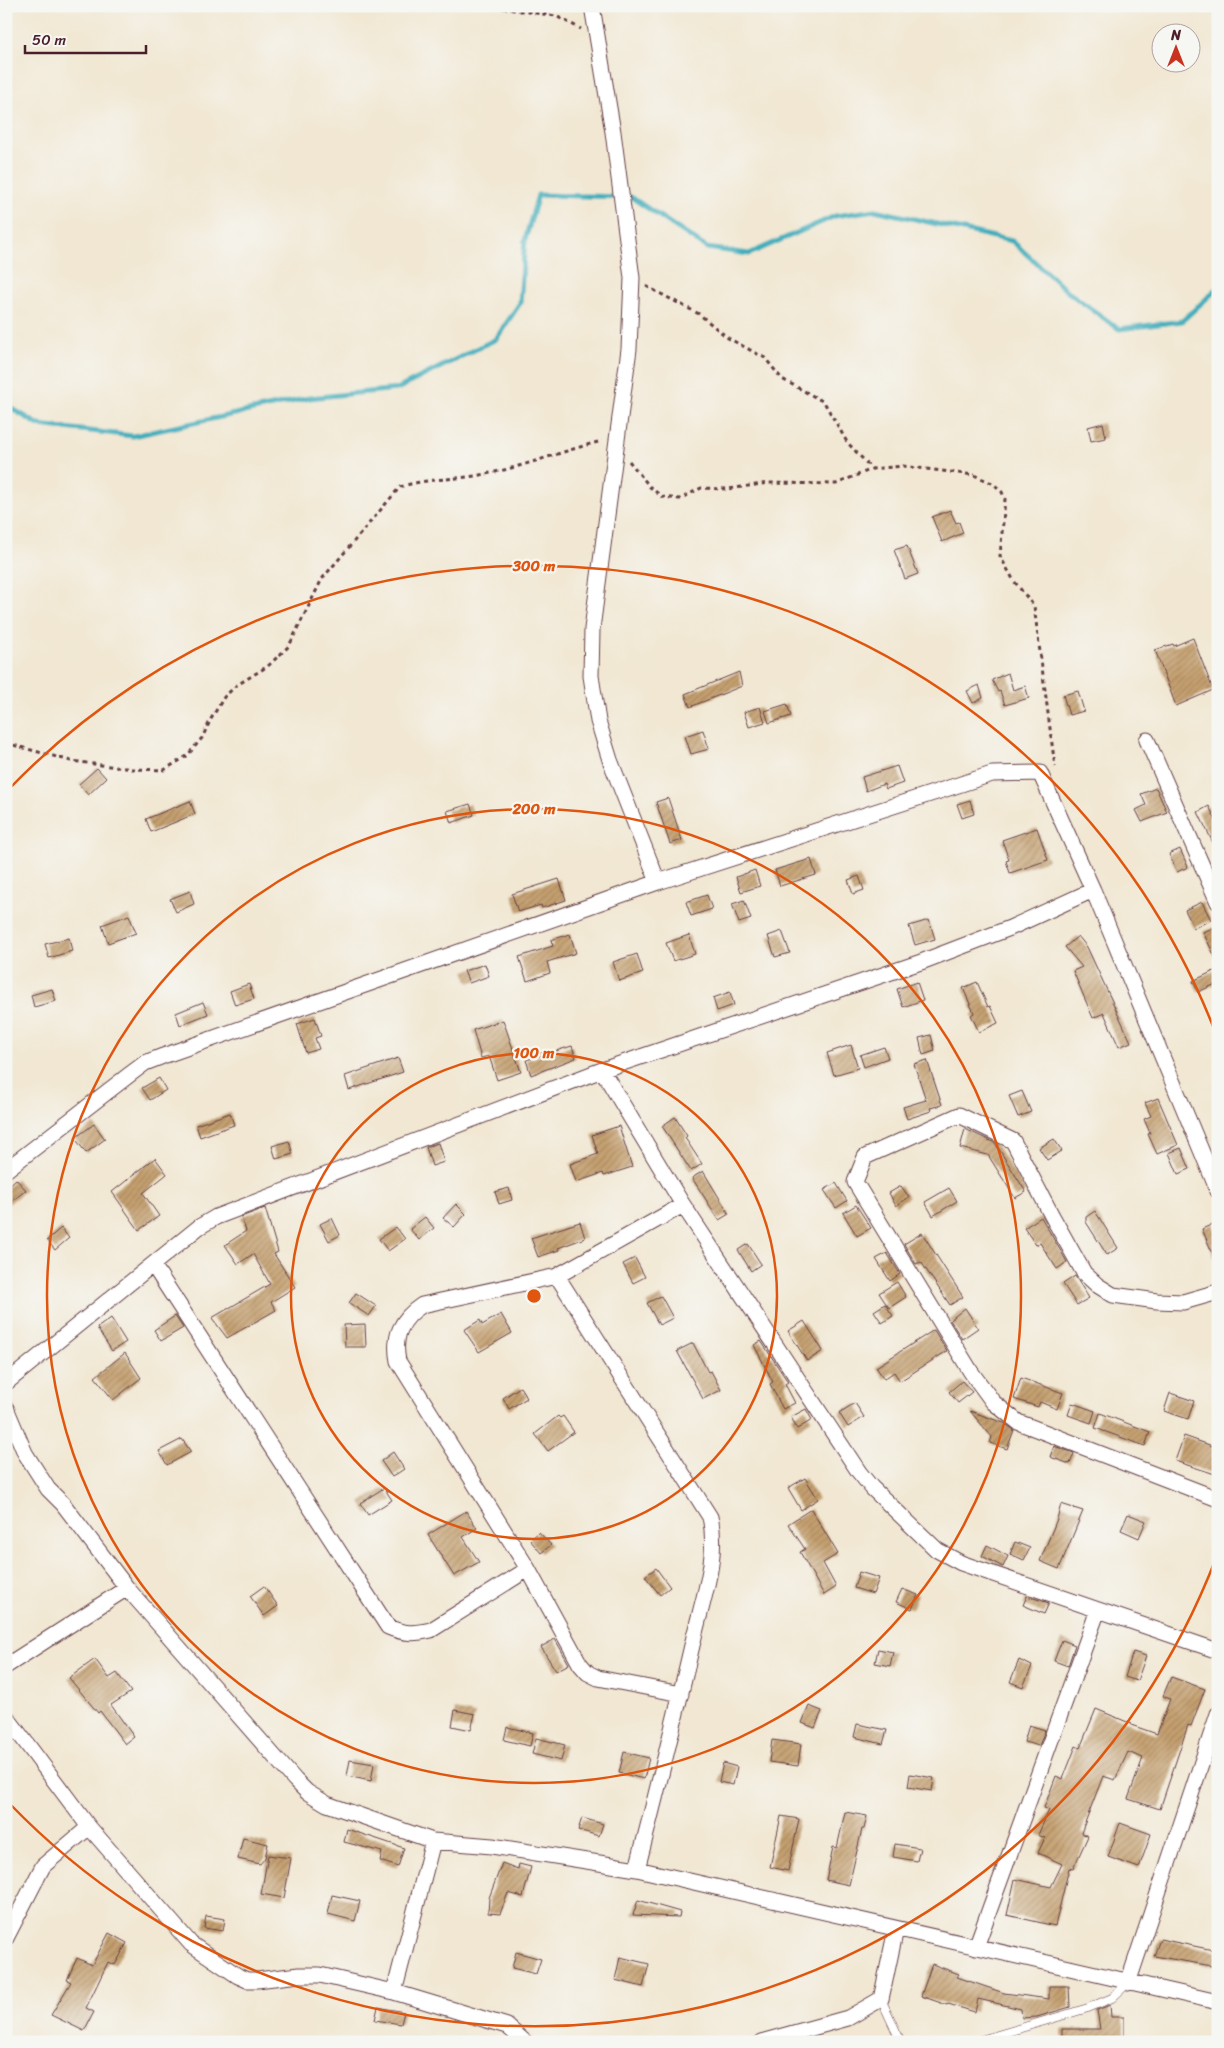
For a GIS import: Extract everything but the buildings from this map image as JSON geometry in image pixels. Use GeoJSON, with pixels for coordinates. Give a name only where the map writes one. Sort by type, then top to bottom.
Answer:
{"type":"FeatureCollection","features":[{"type":"Feature","properties":{"kind":"street"},"geometry":{"type":"LineString","coordinates":[[592,6],[614,132],[631,273],[629,349],[592,630],[591,676],[598,721],[610,760],[658,882]]}},
{"type":"Feature","properties":{"kind":"street"},"geometry":{"type":"LineString","coordinates":[[1147,740],[1218,902]]}},
{"type":"Feature","properties":{"kind":"street"},"geometry":{"type":"LineString","coordinates":[[6,1170],[146,1063],[658,882],[992,774],[1040,773],[1093,890],[1218,1191]]}},
{"type":"Feature","properties":{"kind":"street"},"geometry":{"type":"LineString","coordinates":[[6,1383],[199,1227],[216,1217],[602,1070],[921,962],[1010,928],[1093,890]]}},
{"type":"Feature","properties":{"kind":"street"},"geometry":{"type":"LineString","coordinates":[[602,1070],[683,1205],[859,1472],[872,1488],[937,1550],[948,1557],[1218,1651]]}},
{"type":"Feature","properties":{"kind":"street"},"geometry":{"type":"LineString","coordinates":[[1218,1292],[1183,1302],[1157,1301],[1113,1295],[1097,1285],[1084,1273],[1013,1141],[959,1115],[865,1157],[855,1182],[971,1372],[993,1402],[1018,1422],[1218,1499]]}},
{"type":"Feature","properties":{"kind":"street"},"geometry":{"type":"LineString","coordinates":[[681,1694],[598,1678],[588,1673],[580,1664],[528,1569],[398,1361],[396,1349],[398,1335],[404,1321],[411,1312],[422,1305],[557,1276],[683,1205]]}},
{"type":"Feature","properties":{"kind":"street"},"geometry":{"type":"LineString","coordinates":[[153,1265],[388,1627],[401,1633],[416,1634],[431,1630],[528,1569]]}},
{"type":"Feature","properties":{"kind":"street"},"geometry":{"type":"LineString","coordinates":[[557,1276],[710,1517],[714,1532],[711,1564],[637,1869]]}},
{"type":"Feature","properties":{"kind":"street"},"geometry":{"type":"LineString","coordinates":[[6,1408],[25,1453],[39,1476],[64,1504],[127,1588],[295,1780],[307,1792],[327,1804],[433,1841],[492,1846],[637,1869],[1128,1983],[1218,2002]]}},
{"type":"Feature","properties":{"kind":"street"},"geometry":{"type":"LineString","coordinates":[[6,1666],[127,1588]]}},
{"type":"Feature","properties":{"kind":"street"},"geometry":{"type":"LineString","coordinates":[[976,1947],[1098,1610]]}},
{"type":"Feature","properties":{"kind":"street"},"geometry":{"type":"LineString","coordinates":[[1128,1983],[1218,1714]]}},
{"type":"Feature","properties":{"kind":"street"},"geometry":{"type":"LineString","coordinates":[[6,1716],[89,1827],[191,1944],[238,1976],[247,1980],[257,1980],[310,1974],[320,1975],[394,1992],[507,2026],[524,2042]]}},
{"type":"Feature","properties":{"kind":"street"},"geometry":{"type":"LineString","coordinates":[[6,1938],[43,1866],[89,1827]]}},
{"type":"Feature","properties":{"kind":"street"},"geometry":{"type":"LineString","coordinates":[[394,1992],[433,1841]]}},
{"type":"Feature","properties":{"kind":"street"},"geometry":{"type":"LineString","coordinates":[[762,2042],[848,2018],[881,1999],[896,1929]]}},
{"type":"Feature","properties":{"kind":"lane"},"geometry":{"type":"LineString","coordinates":[[974,2042],[1088,2008],[1112,1998],[1128,1983]]}},
{"type":"Feature","properties":{"kind":"lane"},"geometry":{"type":"LineString","coordinates":[[881,1999],[902,2042]]}},
{"type":"Feature","properties":{"kind":"path"},"geometry":{"type":"LineString","coordinates":[[487,6],[556,16],[597,38]]}},
{"type":"Feature","properties":{"kind":"path"},"geometry":{"type":"LineString","coordinates":[[631,273],[699,314],[728,338],[765,358],[782,379],[824,402],[847,442],[872,469]]}},
{"type":"Feature","properties":{"kind":"path"},"geometry":{"type":"LineString","coordinates":[[6,742],[71,761],[133,769],[164,770],[187,756],[202,738],[224,697],[238,685],[268,666],[289,646],[322,579],[400,487],[417,481],[479,476],[528,465],[582,446],[617,443],[650,487],[662,497],[680,498],[701,488],[728,488],[770,483],[836,484],[872,469],[903,466],[974,475],[984,478],[1002,492],[1006,510],[1000,556],[1014,581],[1034,606],[1056,770]]}},
{"type":"Feature","properties":{"kind":"waterway"},"geometry":{"type":"LineString","coordinates":[[6,405],[39,425],[133,436],[309,398],[397,389],[496,339],[520,303],[525,240],[538,195],[631,197],[707,248],[749,254],[835,216],[875,210],[1012,241],[1068,292],[1119,329],[1182,321],[1218,288]]}}]}
